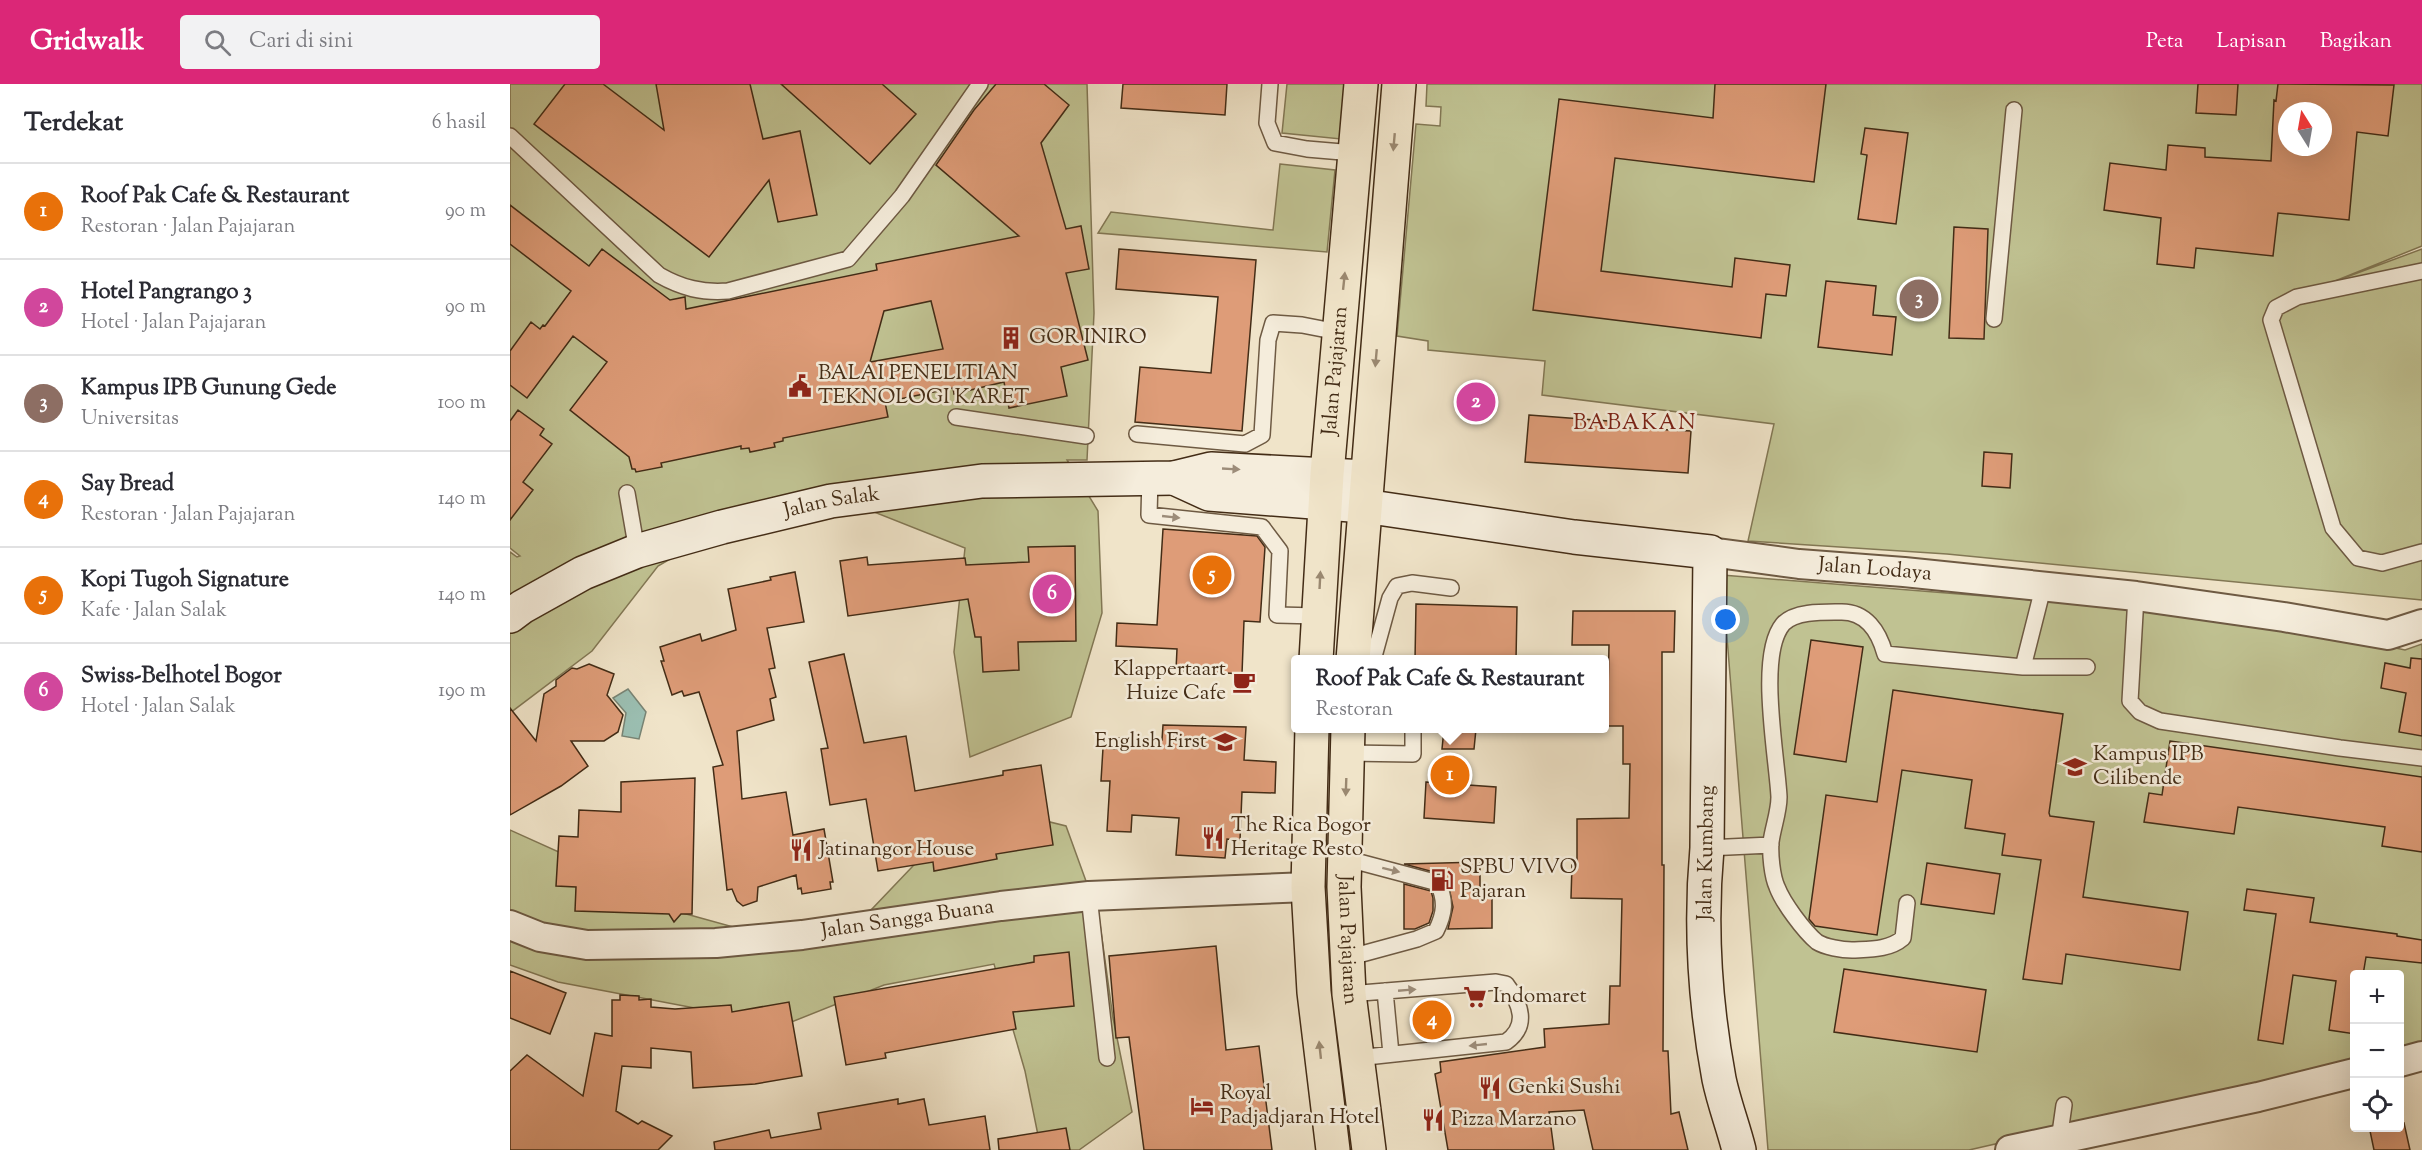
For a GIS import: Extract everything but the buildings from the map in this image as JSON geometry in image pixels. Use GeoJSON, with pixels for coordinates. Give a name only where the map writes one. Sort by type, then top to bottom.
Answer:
{"type":"FeatureCollection","features":[{"type":"Feature","properties":{"kind":"highway","name":"Jalan Pajajaran"},"geometry":{"type":"LineString","coordinates":[[1316,655],[1338,332],[1347,258],[1361,84]]}},
{"type":"Feature","properties":{"kind":"highway","name":"Jalan Pajajaran"},"geometry":{"type":"LineString","coordinates":[[1353,655],[1399,84]]}},
{"type":"Feature","properties":{"kind":"highway","name":"Jalan Pajajaran"},"geometry":{"type":"LineString","coordinates":[[1312,733],[1308,887],[1314,992],[1333,1150]]}},
{"type":"Feature","properties":{"kind":"highway","name":"Jalan Pajajaran"},"geometry":{"type":"LineString","coordinates":[[1348,741],[1344,858],[1347,958],[1349,994],[1369,1150]]}},
{"type":"Feature","properties":{"kind":"street","name":"Jalan Salak"},"geometry":{"type":"LineString","coordinates":[[510,616],[582,573],[637,551],[732,524],[831,501],[982,481],[1162,478],[1209,494],[1326,488],[1365,492]]}},
{"type":"Feature","properties":{"kind":"street","name":"Jalan Lodaya"},"geometry":{"type":"LineString","coordinates":[[1365,492],[1574,537],[1799,564],[1904,572],[2136,596],[2284,616],[2388,634],[2422,624]]}},
{"type":"Feature","properties":{"kind":"street","name":"Jalan Kumbang"},"geometry":{"type":"LineString","coordinates":[[1710,552],[1707,849],[1704,888],[1710,1014],[1720,1080],[1739,1150]]}},
{"type":"Feature","properties":{"kind":"street","name":"Jalan Sangga Buana"},"geometry":{"type":"LineString","coordinates":[[510,925],[540,937],[587,945],[716,943],[802,935],[990,907],[1089,896],[1308,887]]}},
{"type":"Feature","properties":{"kind":"street"},"geometry":{"type":"LineString","coordinates":[[2404,1061],[2422,1056]]}},
{"type":"Feature","properties":{"kind":"street"},"geometry":{"type":"LineString","coordinates":[[2010,1150],[2258,1097],[2350,1074]]}},
{"type":"Feature","properties":{"kind":"lane"},"geometry":{"type":"LineString","coordinates":[[510,136],[659,275],[678,286],[711,292],[728,291],[848,259],[902,196],[980,84]]}},
{"type":"Feature","properties":{"kind":"lane"},"geometry":{"type":"LineString","coordinates":[[1270,84],[1268,123],[1275,143],[1307,149],[1354,153]]}},
{"type":"Feature","properties":{"kind":"lane"},"geometry":{"type":"LineString","coordinates":[[1994,319],[2014,110]]}},
{"type":"Feature","properties":{"kind":"lane"},"geometry":{"type":"LineString","coordinates":[[2422,271],[2297,297],[2276,308],[2271,320],[2333,528],[2358,558],[2382,563],[2422,552]]}},
{"type":"Feature","properties":{"kind":"lane"},"geometry":{"type":"LineString","coordinates":[[1137,434],[1245,444],[1254,440],[1263,435],[1268,340],[1273,323],[1302,325],[1338,332]]}},
{"type":"Feature","properties":{"kind":"lane"},"geometry":{"type":"LineString","coordinates":[[956,417],[1086,435]]}},
{"type":"Feature","properties":{"kind":"lane"},"geometry":{"type":"LineString","coordinates":[[1162,478],[1149,515],[1262,527],[1280,551],[1277,615],[1318,616]]}},
{"type":"Feature","properties":{"kind":"lane"},"geometry":{"type":"LineString","coordinates":[[627,493],[637,551]]}},
{"type":"Feature","properties":{"kind":"lane"},"geometry":{"type":"LineString","coordinates":[[1374,655],[1390,598],[1397,586],[1412,583],[1451,588]]}},
{"type":"Feature","properties":{"kind":"lane"},"geometry":{"type":"LineString","coordinates":[[2023,667],[2043,588]]}},
{"type":"Feature","properties":{"kind":"lane"},"geometry":{"type":"LineString","coordinates":[[2136,596],[2130,701],[2140,712],[2160,721],[2422,758]]}},
{"type":"Feature","properties":{"kind":"lane"},"geometry":{"type":"LineString","coordinates":[[1907,903],[1904,938],[1895,945],[1873,950],[1845,950],[1818,943],[1786,905],[1776,886],[1771,845],[1779,801],[1770,698],[1771,661],[1775,636],[1785,621],[1798,615],[1843,612],[1861,616],[1870,624],[1880,635],[1885,654],[2023,667],[2087,667]]}},
{"type":"Feature","properties":{"kind":"lane"},"geometry":{"type":"LineString","coordinates":[[1348,741],[1413,754],[1413,733]]}},
{"type":"Feature","properties":{"kind":"lane"},"geometry":{"type":"LineString","coordinates":[[1707,849],[1771,845]]}},
{"type":"Feature","properties":{"kind":"lane"},"geometry":{"type":"LineString","coordinates":[[1344,858],[1438,883],[1444,896],[1444,915],[1436,931],[1417,939],[1347,958]]}},
{"type":"Feature","properties":{"kind":"lane"},"geometry":{"type":"LineString","coordinates":[[1089,896],[1107,1059]]}},
{"type":"Feature","properties":{"kind":"lane"},"geometry":{"type":"LineString","coordinates":[[1349,994],[1496,982],[1506,984],[1514,995],[1519,1009],[1520,1025],[1517,1035],[1506,1042],[1357,1058]]}},
{"type":"Feature","properties":{"kind":"lane"},"geometry":{"type":"LineString","coordinates":[[1385,992],[1391,1054]]}},
{"type":"Feature","properties":{"kind":"lane"},"geometry":{"type":"LineString","coordinates":[[2059,1140],[2064,1105]]}},
{"type":"Feature","properties":{"kind":"green space","name":"BALAI PENELITIAN TEKNOLOGI KARET"},"geometry":{"type":"Polygon","coordinates":[[[510,84],[1087,84],[1094,313],[1087,460],[1067,460],[1098,511],[1102,613],[1071,717],[970,757],[954,652],[965,548],[859,506],[751,512],[658,566],[592,651],[510,713],[510,552],[517,557],[520,556],[510,548],[510,84]]]}},
{"type":"Feature","properties":{"kind":"green space"},"geometry":{"type":"Polygon","coordinates":[[[1287,84],[1346,84],[1341,139],[1282,133],[1287,84]]]}},
{"type":"Feature","properties":{"kind":"green space"},"geometry":{"type":"Polygon","coordinates":[[[1427,84],[2422,84],[2422,246],[2325,285],[2422,249],[2422,600],[1947,554],[1748,541],[1774,424],[1542,395],[1545,361],[1428,350],[1428,341],[1397,336],[1416,124],[1440,126],[1441,107],[1426,106],[1427,84]]]}},
{"type":"Feature","properties":{"kind":"green space"},"geometry":{"type":"Polygon","coordinates":[[[1280,164],[1335,170],[1327,252],[1098,233],[1111,212],[1273,230],[1280,164]]]}},
{"type":"Feature","properties":{"kind":"green space","name":"Kampus IPB Cilibende"},"geometry":{"type":"Polygon","coordinates":[[[1722,575],[2185,612],[2344,637],[2405,650],[2422,644],[2422,1046],[2404,1050],[2404,970],[2350,970],[2350,1063],[1969,1150],[1768,1150],[1722,575]]]}},
{"type":"Feature","properties":{"kind":"green space"},"geometry":{"type":"Polygon","coordinates":[[[973,803],[1066,826],[1099,917],[1113,1018],[1132,1112],[1079,1150],[1041,1150],[1025,1071],[994,964],[884,985],[784,1025],[558,982],[510,965],[510,830],[592,867],[679,912],[777,939],[870,911],[973,803]]]}},
{"type":"Feature","properties":{"kind":"water"},"geometry":{"type":"Polygon","coordinates":[[[628,689],[646,712],[639,739],[622,736],[626,713],[613,698],[628,689]]]}},
{"type":"Feature","properties":{"kind":"place","name":"Kampus IPB Gunung Gede"},"geometry":{"type":"Point","coordinates":[1919,299]}},
{"type":"Feature","properties":{"kind":"place","name":"GOR INIRO"},"geometry":{"type":"Point","coordinates":[1011,338]}},
{"type":"Feature","properties":{"kind":"place","name":"BALAI PENELITIAN TEKNOLOGI KARET"},"geometry":{"type":"Point","coordinates":[800,386]}},
{"type":"Feature","properties":{"kind":"place","name":"Hotel Pangrango 3"},"geometry":{"type":"Point","coordinates":[1476,402]}},
{"type":"Feature","properties":{"kind":"place","name":"Kopi Tugoh Signature"},"geometry":{"type":"Point","coordinates":[1212,575]}},
{"type":"Feature","properties":{"kind":"place","name":"Swiss-Belhotel Bogor"},"geometry":{"type":"Point","coordinates":[1052,594]}},
{"type":"Feature","properties":{"kind":"place","name":"Klappertaart Huize Cafe"},"geometry":{"type":"Point","coordinates":[1244,682]}},
{"type":"Feature","properties":{"kind":"place","name":"English First"},"geometry":{"type":"Point","coordinates":[1225,742]}},
{"type":"Feature","properties":{"kind":"place","name":"Kampus IPB Cilibende"},"geometry":{"type":"Point","coordinates":[2075,767]}},
{"type":"Feature","properties":{"kind":"place","name":"Roof Pak Cafe & Restaurant"},"geometry":{"type":"Point","coordinates":[1450,775]}},
{"type":"Feature","properties":{"kind":"place","name":"The Rica Bogor Heritage Resto"},"geometry":{"type":"Point","coordinates":[1213,838]}},
{"type":"Feature","properties":{"kind":"place","name":"Jatinangor House"},"geometry":{"type":"Point","coordinates":[801,850]}},
{"type":"Feature","properties":{"kind":"place","name":"SPBU VIVO Pajaran"},"geometry":{"type":"Point","coordinates":[1442,880]}},
{"type":"Feature","properties":{"kind":"place","name":"Indomaret"},"geometry":{"type":"Point","coordinates":[1475,997]}},
{"type":"Feature","properties":{"kind":"place","name":"Say Bread"},"geometry":{"type":"Point","coordinates":[1432,1020]}},
{"type":"Feature","properties":{"kind":"place","name":"Genki Sushi"},"geometry":{"type":"Point","coordinates":[1490,1088]}},
{"type":"Feature","properties":{"kind":"place","name":"Royal Padjadjaran Hotel"},"geometry":{"type":"Point","coordinates":[1202,1106]}},
{"type":"Feature","properties":{"kind":"place","name":"Pizza Marzano"},"geometry":{"type":"Point","coordinates":[1433,1120]}},
{"type":"Feature","properties":{"kind":"district","name":"BABAKAN"},"geometry":{"type":"Point","coordinates":[1635,424]}}]}
